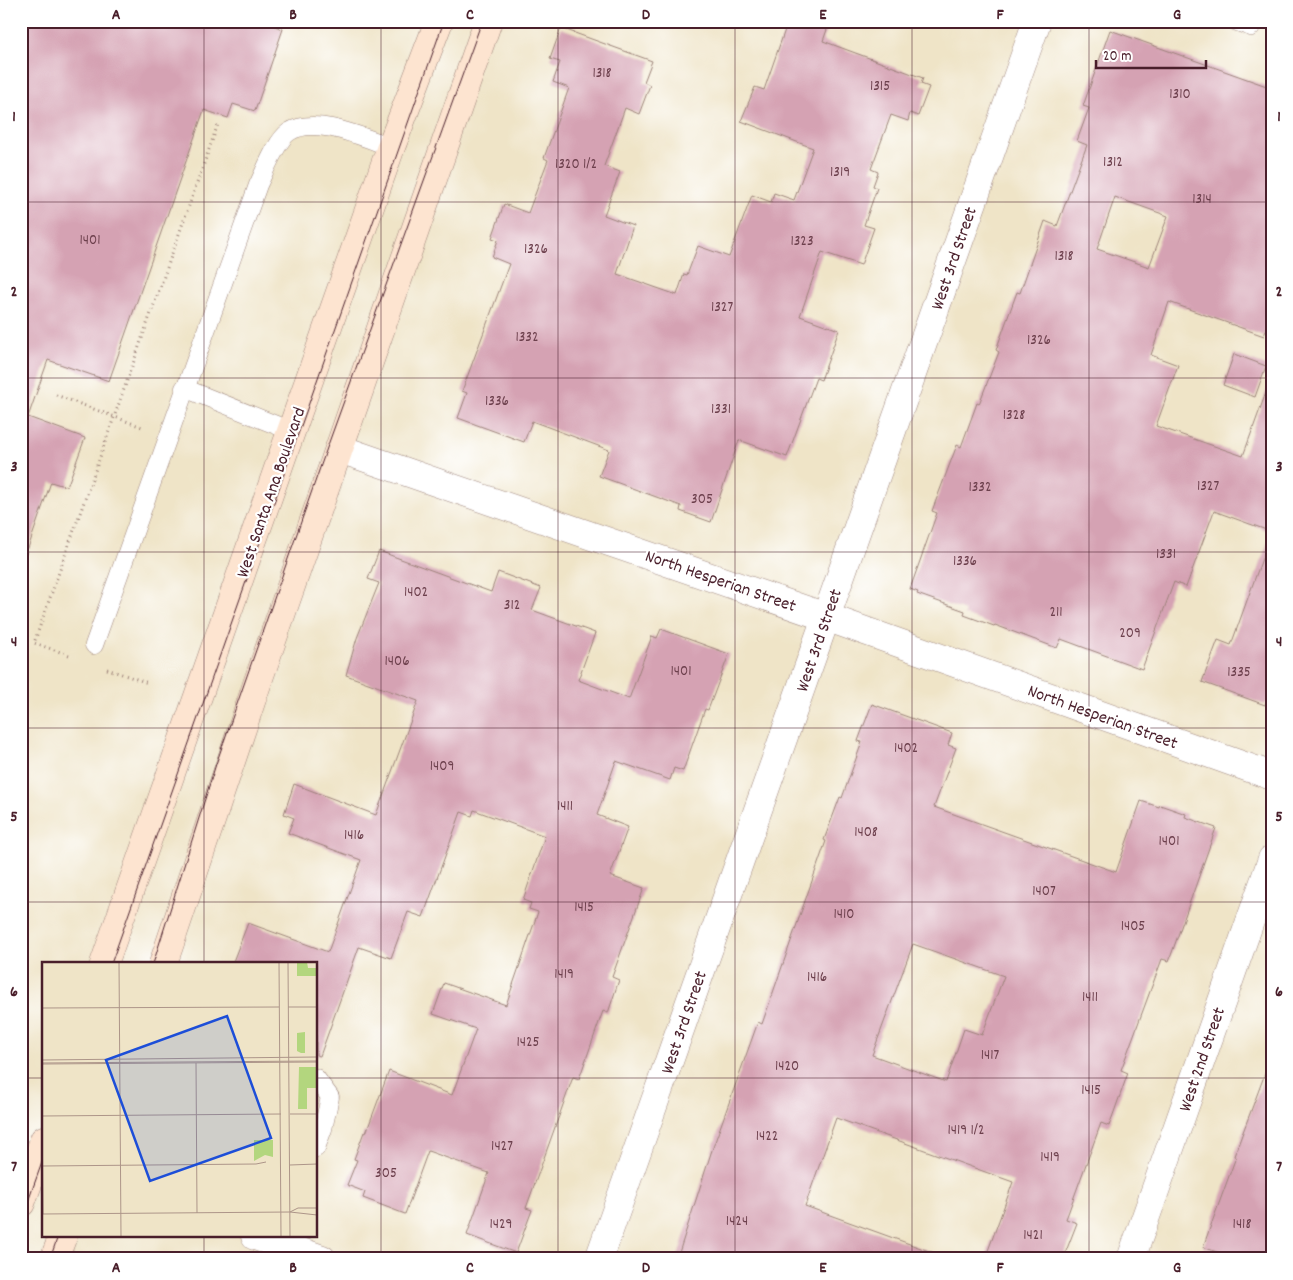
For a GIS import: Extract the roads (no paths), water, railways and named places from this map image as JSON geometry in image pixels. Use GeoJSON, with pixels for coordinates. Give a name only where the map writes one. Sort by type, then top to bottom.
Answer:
{"type":"FeatureCollection","features":[{"type":"Feature","properties":{"kind":"main road","name":"West Santa Ana Boulevard"},"geometry":{"type":"LineString","coordinates":[[108,962],[291,430],[391,147],[439,21]]}},
{"type":"Feature","properties":{"kind":"main road"},"geometry":{"type":"LineString","coordinates":[[164,962],[255,690],[488,21]]}},
{"type":"Feature","properties":{"kind":"main road"},"geometry":{"type":"LineString","coordinates":[[21,1203],[36,1153]]}},
{"type":"Feature","properties":{"kind":"main road"},"geometry":{"type":"LineString","coordinates":[[54,1259],[62,1238]]}},
{"type":"Feature","properties":{"kind":"street","name":"West 3rd Street"},"geometry":{"type":"LineString","coordinates":[[600,1259],[1036,21]]}},
{"type":"Feature","properties":{"kind":"street","name":"North Hesperian Street"},"geometry":{"type":"LineString","coordinates":[[340,449],[826,617],[1272,776]]}},
{"type":"Feature","properties":{"kind":"street","name":"West 2nd Street"},"geometry":{"type":"LineString","coordinates":[[1131,1259],[1272,859]]}},
{"type":"Feature","properties":{"kind":"street"},"geometry":{"type":"LineString","coordinates":[[272,1239],[322,1259]]}},
{"type":"Feature","properties":{"kind":"lane"},"geometry":{"type":"LineString","coordinates":[[1235,21],[1251,26],[1252,21]]}},
{"type":"Feature","properties":{"kind":"lane"},"geometry":{"type":"LineString","coordinates":[[94,645],[184,388],[258,185],[274,150],[289,132],[310,125],[342,131],[391,147]]}},
{"type":"Feature","properties":{"kind":"lane"},"geometry":{"type":"LineString","coordinates":[[184,388],[291,430]]}},
{"type":"Feature","properties":{"kind":"lane"},"geometry":{"type":"LineString","coordinates":[[318,1081],[330,1097],[323,1130],[318,1143]]}},
{"type":"Feature","properties":{"kind":"tram line"},"geometry":{"type":"LineString","coordinates":[[112,962],[444,21]]}},
{"type":"Feature","properties":{"kind":"tram line"},"geometry":{"type":"LineString","coordinates":[[154,962],[216,764],[328,445],[482,21]]}},
{"type":"Feature","properties":{"kind":"tram line"},"geometry":{"type":"LineString","coordinates":[[21,1221],[42,1163]]}},
{"type":"Feature","properties":{"kind":"tram line"},"geometry":{"type":"LineString","coordinates":[[50,1259],[57,1238]]}}]}
